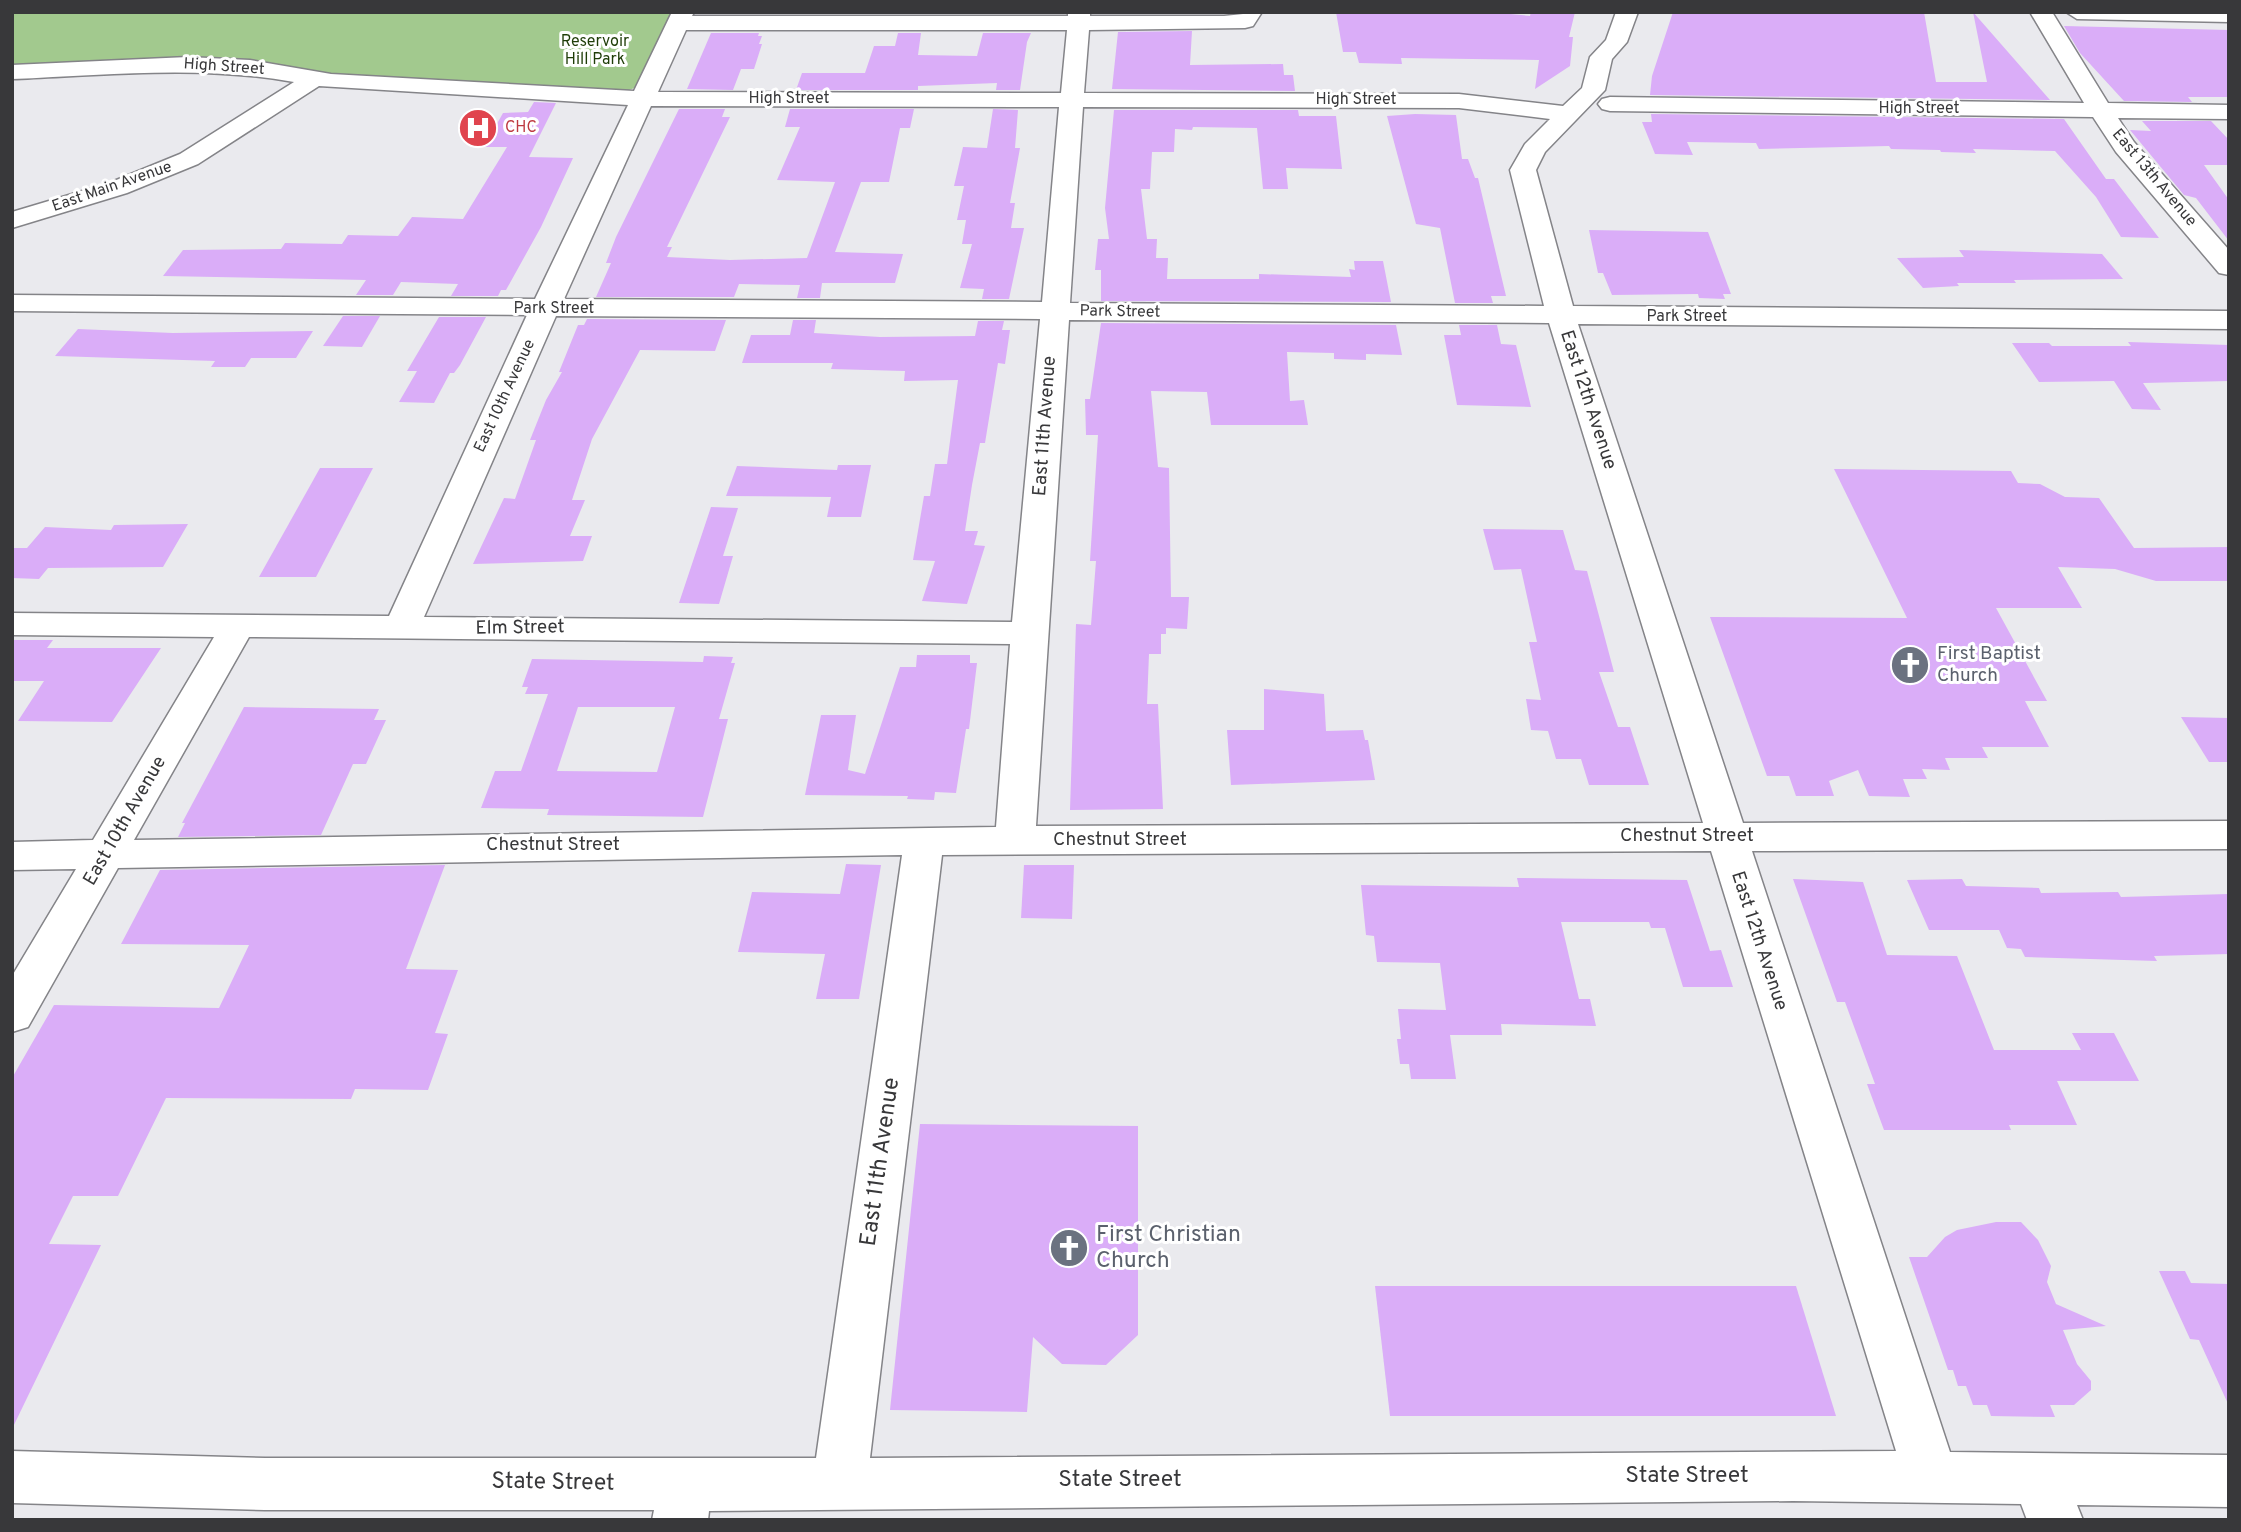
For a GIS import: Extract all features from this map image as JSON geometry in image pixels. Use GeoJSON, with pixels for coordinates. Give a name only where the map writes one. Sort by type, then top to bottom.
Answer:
{"type":"FeatureCollection","features":[{"type":"Feature","properties":{"kind":"street"},"geometry":{"type":"LineString","coordinates":[[681,18],[1079,18],[1238,23],[1248,20],[1251,12]]}},
{"type":"Feature","properties":{"kind":"street"},"geometry":{"type":"LineString","coordinates":[[1545,179],[1559,152],[1619,92],[1627,12]]}},
{"type":"Feature","properties":{"kind":"street","name":"East 13th Avenue"},"geometry":{"type":"LineString","coordinates":[[2040,12],[2068,63],[2125,147],[2229,267]]}},
{"type":"Feature","properties":{"kind":"street"},"geometry":{"type":"LineString","coordinates":[[2077,12],[2229,15]]}},
{"type":"Feature","properties":{"kind":"street","name":"East 10th Avenue"},"geometry":{"type":"LineString","coordinates":[[401,629],[545,309],[681,18]]}},
{"type":"Feature","properties":{"kind":"street","name":"East 11th Avenue"},"geometry":{"type":"LineString","coordinates":[[1015,841],[1054,311],[1079,18]]}},
{"type":"Feature","properties":{"kind":"street"},"geometry":{"type":"LineString","coordinates":[[1567,114],[1593,90],[1601,58],[1621,61]]}},
{"type":"Feature","properties":{"kind":"street","name":"High Street"},"geometry":{"type":"LineString","coordinates":[[12,72],[188,64],[250,67],[314,79],[643,99],[1459,101],[1567,114]]}},
{"type":"Feature","properties":{"kind":"street","name":"East Main Avenue"},"geometry":{"type":"LineString","coordinates":[[12,220],[118,188],[181,163],[217,144],[314,79]]}},
{"type":"Feature","properties":{"kind":"street","name":"High Street"},"geometry":{"type":"LineString","coordinates":[[1603,110],[2229,112]]}},
{"type":"Feature","properties":{"kind":"street","name":"East 12th Avenue"},"geometry":{"type":"LineString","coordinates":[[1567,114],[1534,149],[1523,170],[1545,179],[1561,316],[1931,1477]]}},
{"type":"Feature","properties":{"kind":"street","name":"Park Street"},"geometry":{"type":"LineString","coordinates":[[12,303],[2229,320]]}},
{"type":"Feature","properties":{"kind":"street","name":"Elm Street"},"geometry":{"type":"LineString","coordinates":[[12,624],[401,629],[577,627],[1029,634]]}},
{"type":"Feature","properties":{"kind":"street","name":"East 10th Avenue"},"geometry":{"type":"LineString","coordinates":[[12,1015],[237,627]]}},
{"type":"Feature","properties":{"kind":"street","name":"Chestnut Street"},"geometry":{"type":"LineString","coordinates":[[12,856],[925,841],[2229,835]]}},
{"type":"Feature","properties":{"kind":"street","name":"East 11th Avenue"},"geometry":{"type":"LineString","coordinates":[[840,1483],[925,841]]}},
{"type":"Feature","properties":{"kind":"street","name":"State Street"},"geometry":{"type":"LineString","coordinates":[[12,1477],[144,1484],[537,1482],[683,1502],[840,1483],[1793,1475],[1931,1477],[2047,1499],[2229,1481]]}},
{"type":"Feature","properties":{"kind":"green space","name":"Reservoir Hill Park"},"geometry":{"type":"Polygon","coordinates":[[[12,12],[672,12],[637,87],[624,92],[342,75],[221,60],[12,68],[12,12]]]}},
{"type":"Feature","properties":{"kind":"building"},"geometry":{"type":"Polygon","coordinates":[[[1336,12],[1490,12],[1530,16],[1531,12],[1575,12],[1569,37],[1573,37],[1570,66],[1535,89],[1539,60],[1401,58],[1402,64],[1359,63],[1356,52],[1343,52],[1336,12]]]}},
{"type":"Feature","properties":{"kind":"building"},"geometry":{"type":"Polygon","coordinates":[[[1673,12],[1924,12],[1936,82],[1987,82],[1973,12],[2050,100],[1650,95],[1652,76],[1673,12]]]}},
{"type":"Feature","properties":{"kind":"building"},"geometry":{"type":"Polygon","coordinates":[[[2064,26],[2229,30],[2229,97],[2188,97],[2192,102],[2124,101],[2080,53],[2064,26]]]}},
{"type":"Feature","properties":{"kind":"building"},"geometry":{"type":"Polygon","coordinates":[[[1192,31],[1190,65],[1283,64],[1284,75],[1293,75],[1295,91],[1112,89],[1118,32],[1192,31]]]}},
{"type":"Feature","properties":{"kind":"building"},"geometry":{"type":"Polygon","coordinates":[[[711,33],[759,33],[758,36],[762,36],[754,69],[741,69],[733,90],[687,89],[711,33]]]}},
{"type":"Feature","properties":{"kind":"building"},"geometry":{"type":"Polygon","coordinates":[[[898,33],[921,33],[918,55],[977,56],[983,33],[1031,33],[1027,42],[1020,90],[996,90],[997,83],[918,86],[918,90],[796,90],[802,73],[865,73],[874,46],[895,46],[898,33]]]}},
{"type":"Feature","properties":{"kind":"building"},"geometry":{"type":"Polygon","coordinates":[[[534,102],[556,103],[529,157],[573,158],[541,227],[506,290],[501,290],[498,296],[451,296],[458,284],[401,282],[393,295],[356,295],[366,280],[163,276],[183,250],[281,249],[285,243],[342,244],[348,235],[398,236],[412,217],[463,219],[507,147],[484,147],[503,113],[528,112],[534,102]]]}},
{"type":"Feature","properties":{"kind":"building"},"geometry":{"type":"Polygon","coordinates":[[[679,109],[725,109],[722,117],[730,117],[667,247],[672,247],[667,257],[730,260],[807,258],[835,182],[777,180],[800,127],[785,127],[790,109],[914,109],[910,128],[900,128],[889,182],[861,182],[835,252],[903,254],[895,283],[822,283],[820,298],[797,298],[800,285],[739,284],[734,297],[596,297],[611,263],[606,263],[616,237],[679,109]]]}},
{"type":"Feature","properties":{"kind":"building"},"geometry":{"type":"Polygon","coordinates":[[[993,109],[1018,110],[1015,148],[1020,148],[1010,203],[1015,203],[1011,228],[1024,228],[1009,299],[982,299],[984,289],[960,288],[972,244],[962,244],[966,220],[957,220],[964,186],[954,186],[963,147],[987,148],[993,109]]]}},
{"type":"Feature","properties":{"kind":"building"},"geometry":{"type":"Polygon","coordinates":[[[1114,110],[1298,110],[1299,116],[1336,116],[1342,169],[1286,168],[1288,189],[1263,189],[1257,128],[1175,129],[1174,152],[1152,152],[1150,189],[1141,189],[1147,239],[1157,239],[1156,258],[1168,258],[1167,279],[1259,279],[1259,274],[1351,277],[1349,269],[1355,270],[1354,261],[1383,261],[1391,302],[1101,301],[1101,270],[1095,270],[1098,239],[1109,239],[1105,208],[1114,110]]]}},
{"type":"Feature","properties":{"kind":"building"},"geometry":{"type":"Polygon","coordinates":[[[1651,114],[2064,119],[2106,179],[2114,179],[2159,238],[2121,237],[2096,197],[2055,151],[1973,149],[1976,153],[1941,152],[1891,149],[1889,146],[1759,149],[1756,143],[1687,142],[1693,155],[1655,154],[1642,122],[1652,122],[1651,114]]]}},
{"type":"Feature","properties":{"kind":"building"},"geometry":{"type":"Polygon","coordinates":[[[1456,115],[1462,159],[1468,159],[1475,178],[1478,178],[1506,296],[1491,296],[1493,303],[1455,303],[1440,228],[1416,224],[1387,116],[1456,115]]]}},
{"type":"Feature","properties":{"kind":"building"},"geometry":{"type":"Polygon","coordinates":[[[2142,121],[2211,121],[2229,140],[2229,165],[2204,165],[2229,200],[2229,241],[2196,198],[2184,195],[2130,130],[2151,131],[2142,121]]]}},
{"type":"Feature","properties":{"kind":"building"},"geometry":{"type":"Polygon","coordinates":[[[1589,230],[1708,232],[1731,294],[1723,294],[1725,299],[1699,298],[1698,294],[1612,295],[1603,273],[1598,273],[1589,230]]]}},
{"type":"Feature","properties":{"kind":"building"},"geometry":{"type":"Polygon","coordinates":[[[1959,250],[2102,254],[2123,279],[2014,280],[2016,283],[1957,283],[1959,286],[1923,288],[1897,258],[1964,257],[1959,250]]]}},
{"type":"Feature","properties":{"kind":"building"},"geometry":{"type":"Polygon","coordinates":[[[343,316],[380,316],[362,347],[323,346],[343,316]]]}},
{"type":"Feature","properties":{"kind":"building"},"geometry":{"type":"Polygon","coordinates":[[[439,317],[486,317],[460,365],[454,373],[450,373],[434,403],[399,402],[417,371],[407,371],[439,317]]]}},
{"type":"Feature","properties":{"kind":"building"},"geometry":{"type":"Polygon","coordinates":[[[587,319],[726,320],[715,351],[640,350],[592,439],[572,500],[585,500],[570,536],[592,536],[583,561],[473,564],[504,498],[515,499],[536,440],[530,440],[546,400],[562,372],[559,372],[578,325],[584,325],[587,319]]]}},
{"type":"Feature","properties":{"kind":"building"},"geometry":{"type":"Polygon","coordinates":[[[793,320],[816,320],[814,333],[880,337],[975,336],[978,321],[1004,321],[1002,330],[1010,330],[1005,364],[998,363],[985,443],[980,443],[972,485],[965,531],[978,531],[974,545],[985,546],[967,604],[922,601],[935,561],[913,560],[924,496],[930,496],[935,464],[947,464],[958,380],[904,381],[905,371],[831,369],[833,363],[742,363],[751,335],[790,335],[793,320]]]}},
{"type":"Feature","properties":{"kind":"building"},"geometry":{"type":"Polygon","coordinates":[[[1101,323],[1396,325],[1402,355],[1366,354],[1366,360],[1334,359],[1334,353],[1287,352],[1290,401],[1304,400],[1308,425],[1211,425],[1207,392],[1151,391],[1158,467],[1169,468],[1171,597],[1189,597],[1187,629],[1166,628],[1166,634],[1161,634],[1161,654],[1149,654],[1147,704],[1158,704],[1163,809],[1070,810],[1076,624],[1091,625],[1096,561],[1090,561],[1098,435],[1086,435],[1085,399],[1090,399],[1101,323]]]}},
{"type":"Feature","properties":{"kind":"building"},"geometry":{"type":"Polygon","coordinates":[[[1459,325],[1497,325],[1501,344],[1516,345],[1531,407],[1457,405],[1444,335],[1461,335],[1459,325]]]}},
{"type":"Feature","properties":{"kind":"building"},"geometry":{"type":"Polygon","coordinates":[[[78,329],[173,333],[313,331],[296,358],[251,358],[245,367],[211,367],[215,361],[55,356],[78,329]]]}},
{"type":"Feature","properties":{"kind":"building"},"geometry":{"type":"Polygon","coordinates":[[[2128,342],[2229,345],[2229,381],[2143,383],[2161,410],[2132,409],[2114,381],[2039,382],[2012,343],[2131,346],[2128,342]]]}},
{"type":"Feature","properties":{"kind":"building"},"geometry":{"type":"Polygon","coordinates":[[[838,465],[871,465],[861,517],[827,517],[831,497],[726,496],[737,466],[837,470],[838,465]]]}},
{"type":"Feature","properties":{"kind":"building"},"geometry":{"type":"Polygon","coordinates":[[[320,468],[373,468],[316,577],[259,577],[320,468]]]}},
{"type":"Feature","properties":{"kind":"building"},"geometry":{"type":"Polygon","coordinates":[[[1834,469],[2011,471],[2018,483],[2040,484],[2065,497],[2099,498],[2134,548],[2229,547],[2229,581],[2156,581],[2115,569],[2058,567],[2082,608],[1996,608],[2047,701],[2025,701],[2049,747],[1982,747],[1988,758],[1945,758],[1950,770],[1922,769],[1927,779],[1903,779],[1910,797],[1869,796],[1858,770],[1829,781],[1834,796],[1796,796],[1789,776],[1767,776],[1710,617],[1907,618],[1834,469]]]}},
{"type":"Feature","properties":{"kind":"building"},"geometry":{"type":"Polygon","coordinates":[[[711,507],[738,508],[723,556],[733,556],[719,604],[679,603],[711,507]]]}},
{"type":"Feature","properties":{"kind":"building"},"geometry":{"type":"Polygon","coordinates":[[[188,524],[163,567],[48,568],[39,579],[12,578],[12,548],[27,548],[45,527],[111,530],[114,525],[188,524]]]}},
{"type":"Feature","properties":{"kind":"building"},"geometry":{"type":"Polygon","coordinates":[[[1483,529],[1563,530],[1575,570],[1587,571],[1614,672],[1599,672],[1618,727],[1630,727],[1649,785],[1589,785],[1581,759],[1556,759],[1548,731],[1531,730],[1526,699],[1541,700],[1529,642],[1537,642],[1521,569],[1494,570],[1483,529]]]}},
{"type":"Feature","properties":{"kind":"building"},"geometry":{"type":"Polygon","coordinates":[[[12,640],[53,640],[47,648],[161,648],[112,722],[18,721],[44,681],[12,681],[12,640]]]}},
{"type":"Feature","properties":{"kind":"building"},"geometry":{"type":"Polygon","coordinates":[[[917,655],[970,655],[970,663],[977,663],[969,729],[966,729],[956,793],[935,792],[934,800],[907,799],[908,796],[805,795],[821,715],[856,715],[848,770],[865,774],[900,667],[916,667],[917,655]]]}},
{"type":"Feature","properties":{"kind":"building"},"geometry":{"type":"Polygon","coordinates":[[[704,656],[733,657],[731,663],[735,663],[719,719],[728,719],[703,817],[547,815],[549,809],[481,808],[495,771],[521,771],[548,694],[525,694],[528,687],[522,687],[532,659],[703,662],[704,656]],[[578,707],[557,771],[657,772],[675,707],[578,707]]]}},
{"type":"Feature","properties":{"kind":"building"},"geometry":{"type":"Polygon","coordinates":[[[1264,689],[1324,694],[1326,731],[1363,730],[1365,740],[1368,740],[1375,780],[1231,785],[1227,730],[1264,730],[1264,689]]]}},
{"type":"Feature","properties":{"kind":"building"},"geometry":{"type":"Polygon","coordinates":[[[244,707],[379,709],[374,720],[386,720],[366,764],[353,764],[321,835],[178,837],[185,823],[182,823],[244,707]]]}},
{"type":"Feature","properties":{"kind":"building"},"geometry":{"type":"Polygon","coordinates":[[[2181,717],[2229,718],[2229,762],[2209,762],[2181,717]]]}},
{"type":"Feature","properties":{"kind":"building"},"geometry":{"type":"Polygon","coordinates":[[[846,864],[881,865],[859,999],[816,999],[825,954],[738,952],[752,892],[840,894],[846,864]]]}},
{"type":"Feature","properties":{"kind":"building"},"geometry":{"type":"Polygon","coordinates":[[[445,865],[406,969],[458,970],[435,1033],[448,1034],[428,1090],[355,1089],[351,1099],[166,1098],[118,1196],[73,1196],[49,1244],[101,1245],[12,1429],[12,1078],[54,1005],[219,1008],[249,945],[121,944],[160,870],[445,865]]]}},
{"type":"Feature","properties":{"kind":"building"},"geometry":{"type":"Polygon","coordinates":[[[1024,865],[1074,865],[1072,919],[1021,918],[1024,865]]]}},
{"type":"Feature","properties":{"kind":"building"},"geometry":{"type":"Polygon","coordinates":[[[1517,878],[1687,880],[1710,951],[1721,950],[1733,987],[1683,987],[1665,928],[1651,928],[1649,922],[1561,922],[1579,999],[1590,999],[1596,1026],[1501,1024],[1502,1035],[1450,1035],[1456,1079],[1411,1079],[1409,1064],[1400,1064],[1398,1009],[1446,1010],[1440,963],[1377,962],[1374,936],[1366,935],[1361,885],[1519,887],[1517,878]]]}},
{"type":"Feature","properties":{"kind":"building"},"geometry":{"type":"Polygon","coordinates":[[[1793,879],[1863,882],[1887,955],[1957,956],[1994,1050],[2081,1050],[2072,1033],[2114,1033],[2139,1081],[2057,1081],[2077,1125],[2009,1125],[2011,1130],[1884,1130],[1867,1084],[1875,1084],[1845,1002],[1837,1002],[1793,879]]]}},
{"type":"Feature","properties":{"kind":"building"},"geometry":{"type":"Polygon","coordinates":[[[1962,879],[1966,886],[2039,888],[2041,893],[2118,892],[2121,897],[2229,894],[2229,954],[2154,956],[2157,961],[2025,957],[2021,949],[2007,948],[1999,930],[1929,930],[1907,880],[1962,879]]]}},
{"type":"Feature","properties":{"kind":"building"},"geometry":{"type":"Polygon","coordinates":[[[920,1124],[1138,1126],[1138,1335],[1106,1365],[1062,1364],[1033,1337],[1027,1412],[890,1410],[920,1124]]]}},
{"type":"Feature","properties":{"kind":"building"},"geometry":{"type":"Polygon","coordinates":[[[1996,1222],[2021,1222],[2038,1240],[2051,1266],[2047,1282],[2056,1304],[2106,1326],[2063,1330],[2077,1364],[2091,1381],[2091,1390],[2074,1405],[2050,1405],[2055,1417],[1991,1416],[1987,1405],[1973,1405],[1966,1386],[1958,1386],[1953,1370],[1948,1370],[1909,1257],[1927,1257],[1945,1237],[1957,1230],[1996,1222]]]}},
{"type":"Feature","properties":{"kind":"building"},"geometry":{"type":"Polygon","coordinates":[[[2159,1271],[2185,1271],[2191,1283],[2229,1284],[2229,1406],[2199,1340],[2190,1339],[2159,1271]]]}},
{"type":"Feature","properties":{"kind":"building"},"geometry":{"type":"Polygon","coordinates":[[[1375,1286],[1796,1286],[1836,1416],[1390,1416],[1375,1286]]]}},
{"type":"Feature","properties":{"kind":"place","name":"CHC"},"geometry":{"type":"Point","coordinates":[478,128]}},
{"type":"Feature","properties":{"kind":"place","name":"First Baptist Church"},"geometry":{"type":"Point","coordinates":[1910,665]}},
{"type":"Feature","properties":{"kind":"place","name":"First Christian Church"},"geometry":{"type":"Point","coordinates":[1069,1248]}}]}
